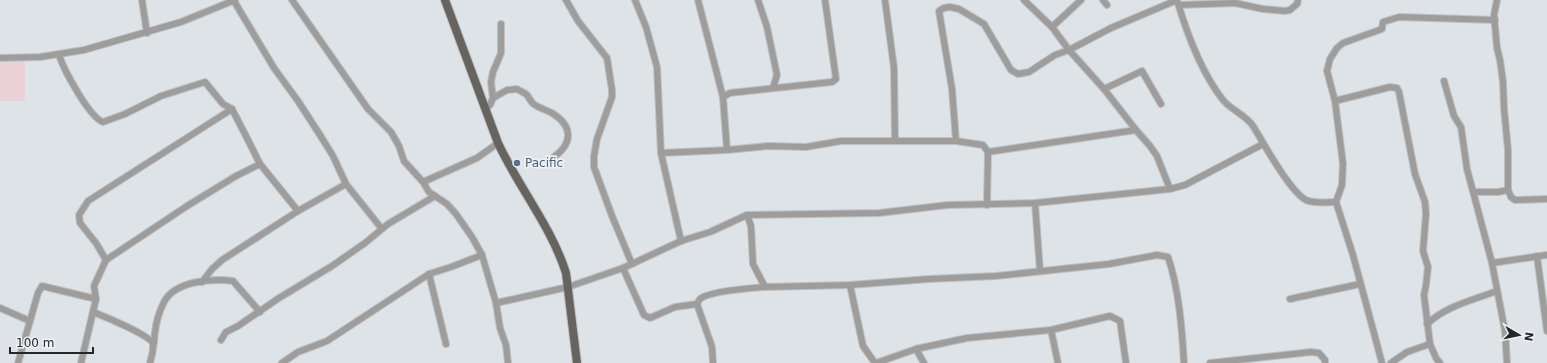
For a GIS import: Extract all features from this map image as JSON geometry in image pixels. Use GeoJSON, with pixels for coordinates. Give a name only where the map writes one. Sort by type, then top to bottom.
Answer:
{"type":"FeatureCollection","features":[{"type":"Feature","properties":{"kind":"main road"},"geometry":{"type":"LineString","coordinates":[[445,0],[484,109],[498,143],[505,158],[552,238],[561,260],[568,288],[577,363]]}},
{"type":"Feature","properties":{"kind":"street"},"geometry":{"type":"LineString","coordinates":[[142,0],[147,33]]}},
{"type":"Feature","properties":{"kind":"street"},"geometry":{"type":"LineString","coordinates":[[0,58],[58,55],[84,50],[181,22],[235,0],[274,68],[298,101],[333,156],[346,184],[382,229]]}},
{"type":"Feature","properties":{"kind":"street"},"geometry":{"type":"LineString","coordinates":[[292,0],[368,109],[390,132],[399,146],[404,161],[423,182],[429,192],[447,204],[456,214],[472,237],[482,255],[496,303],[500,328],[506,344],[508,363]]}},
{"type":"Feature","properties":{"kind":"street"},"geometry":{"type":"LineString","coordinates":[[566,0],[578,21],[607,58],[612,97],[597,139],[594,167],[632,264]]}},
{"type":"Feature","properties":{"kind":"street"},"geometry":{"type":"LineString","coordinates":[[635,0],[646,27],[657,67],[661,153],[681,241]]}},
{"type":"Feature","properties":{"kind":"street"},"geometry":{"type":"LineString","coordinates":[[698,0],[723,97],[727,150]]}},
{"type":"Feature","properties":{"kind":"street"},"geometry":{"type":"LineString","coordinates":[[758,0],[767,27],[777,75],[773,88]]}},
{"type":"Feature","properties":{"kind":"street"},"geometry":{"type":"LineString","coordinates":[[723,97],[730,93],[832,82],[836,79],[825,0]]}},
{"type":"Feature","properties":{"kind":"street"},"geometry":{"type":"LineString","coordinates":[[885,0],[894,68],[895,140]]}},
{"type":"Feature","properties":{"kind":"street"},"geometry":{"type":"LineString","coordinates":[[1024,0],[1052,28],[1069,50],[1104,88],[1150,146],[1157,156],[1170,189]]}},
{"type":"Feature","properties":{"kind":"street"},"geometry":{"type":"LineString","coordinates":[[1052,28],[1081,0]]}},
{"type":"Feature","properties":{"kind":"street"},"geometry":{"type":"LineString","coordinates":[[956,141],[952,89],[939,11],[944,8],[950,7],[959,9],[984,24],[1011,70],[1018,74],[1029,72],[1055,55],[1069,50],[1111,28],[1178,2],[1235,2],[1263,9],[1285,11],[1290,10],[1297,4],[1298,0]]}},
{"type":"Feature","properties":{"kind":"street"},"geometry":{"type":"LineString","coordinates":[[1497,0],[1495,20],[1497,48],[1503,82],[1508,150],[1508,190],[1511,197],[1515,200],[1547,199]]}},
{"type":"Feature","properties":{"kind":"street"},"geometry":{"type":"LineString","coordinates":[[1178,2],[1196,53],[1209,79],[1224,101],[1252,124],[1263,144],[1299,195],[1312,202],[1336,202]]}},
{"type":"Feature","properties":{"kind":"street"},"geometry":{"type":"LineString","coordinates":[[1382,363],[1336,202],[1342,185],[1343,164],[1335,101],[1327,71],[1330,59],[1337,48],[1343,43],[1382,29],[1383,22],[1399,17],[1495,20]]}},
{"type":"Feature","properties":{"kind":"street"},"geometry":{"type":"LineString","coordinates":[[484,109],[490,105],[493,98],[491,82],[493,72],[501,53],[501,24]]}},
{"type":"Feature","properties":{"kind":"street"},"geometry":{"type":"LineString","coordinates":[[58,55],[72,84],[92,112],[100,121],[103,122],[125,114],[161,96],[205,82],[223,104],[232,109],[260,164],[298,212]]}},
{"type":"Feature","properties":{"kind":"street"},"geometry":{"type":"LineString","coordinates":[[1104,88],[1142,70],[1161,104]]}},
{"type":"Feature","properties":{"kind":"street"},"geometry":{"type":"LineString","coordinates":[[1444,81],[1454,116],[1461,127],[1467,169],[1492,262],[1505,331],[1507,363]]}},
{"type":"Feature","properties":{"kind":"street"},"geometry":{"type":"LineString","coordinates":[[1335,101],[1390,87],[1397,88],[1399,92],[1415,174],[1424,202],[1426,214],[1424,251],[1428,273],[1424,295],[1430,344],[1436,358],[1440,363]]}},
{"type":"Feature","properties":{"kind":"street"},"geometry":{"type":"LineString","coordinates":[[493,98],[507,90],[517,88],[527,95],[533,104],[553,114],[566,125],[568,131],[567,141],[562,151],[554,157]]}},
{"type":"Feature","properties":{"kind":"street"},"geometry":{"type":"LineString","coordinates":[[106,260],[96,243],[80,223],[79,215],[88,201],[232,109]]}},
{"type":"Feature","properties":{"kind":"street"},"geometry":{"type":"LineString","coordinates":[[988,152],[1136,130]]}},
{"type":"Feature","properties":{"kind":"street"},"geometry":{"type":"LineString","coordinates":[[661,153],[727,150],[768,146],[806,147],[840,141],[956,141],[983,145],[988,152],[988,205]]}},
{"type":"Feature","properties":{"kind":"street"},"geometry":{"type":"LineString","coordinates":[[423,182],[477,158],[498,143]]}},
{"type":"Feature","properties":{"kind":"street"},"geometry":{"type":"LineString","coordinates":[[496,303],[568,288],[623,268],[681,241],[710,232],[747,215],[879,213],[948,206],[1035,203],[1170,189],[1185,185],[1263,144]]}},
{"type":"Feature","properties":{"kind":"street"},"geometry":{"type":"LineString","coordinates":[[81,363],[96,299],[94,286],[106,260],[186,206],[236,176],[260,164]]}},
{"type":"Feature","properties":{"kind":"street"},"geometry":{"type":"LineString","coordinates":[[202,282],[212,269],[222,260],[298,212],[346,184]]}},
{"type":"Feature","properties":{"kind":"street"},"geometry":{"type":"LineString","coordinates":[[1474,192],[1498,192],[1508,190]]}},
{"type":"Feature","properties":{"kind":"street"},"geometry":{"type":"LineString","coordinates":[[221,340],[226,332],[238,326],[290,291],[332,266],[399,217],[435,196]]}},
{"type":"Feature","properties":{"kind":"street"},"geometry":{"type":"LineString","coordinates":[[1035,203],[1040,271]]}},
{"type":"Feature","properties":{"kind":"street"},"geometry":{"type":"LineString","coordinates":[[747,215],[751,226],[753,264],[765,288]]}},
{"type":"Feature","properties":{"kind":"street"},"geometry":{"type":"LineString","coordinates":[[282,363],[298,352],[327,341],[429,274],[482,255]]}},
{"type":"Feature","properties":{"kind":"street"},"geometry":{"type":"LineString","coordinates":[[623,268],[644,315],[650,318],[675,307],[697,304],[701,298],[731,290],[850,285],[1040,271],[1109,264],[1157,255],[1168,256],[1172,268],[1183,341],[1184,363]]}},
{"type":"Feature","properties":{"kind":"street"},"geometry":{"type":"LineString","coordinates":[[1492,262],[1547,255]]}},
{"type":"Feature","properties":{"kind":"street"},"geometry":{"type":"LineString","coordinates":[[1537,256],[1547,331]]}},
{"type":"Feature","properties":{"kind":"street"},"geometry":{"type":"LineString","coordinates":[[429,274],[446,344]]}},
{"type":"Feature","properties":{"kind":"street"},"geometry":{"type":"LineString","coordinates":[[150,363],[155,331],[164,302],[177,288],[202,282],[221,280],[233,281],[260,312]]}},
{"type":"Feature","properties":{"kind":"street"},"geometry":{"type":"LineString","coordinates":[[1290,299],[1360,284]]}},
{"type":"Feature","properties":{"kind":"street"},"geometry":{"type":"LineString","coordinates":[[850,285],[864,346],[875,363],[916,349],[967,338],[1051,330],[1110,316],[1120,321],[1126,363]]}},
{"type":"Feature","properties":{"kind":"street"},"geometry":{"type":"LineString","coordinates":[[18,363],[38,293],[42,286],[96,299]]}},
{"type":"Feature","properties":{"kind":"street"},"geometry":{"type":"LineString","coordinates":[[1427,324],[1434,317],[1447,309],[1497,291]]}},
{"type":"Feature","properties":{"kind":"street"},"geometry":{"type":"LineString","coordinates":[[697,304],[712,348],[713,363]]}},
{"type":"Feature","properties":{"kind":"street"},"geometry":{"type":"LineString","coordinates":[[0,308],[30,321]]}},
{"type":"Feature","properties":{"kind":"street"},"geometry":{"type":"LineString","coordinates":[[93,312],[115,321],[144,336],[152,341],[153,347]]}},
{"type":"Feature","properties":{"kind":"street"},"geometry":{"type":"LineString","coordinates":[[1051,330],[1058,363]]}},
{"type":"Feature","properties":{"kind":"street"},"geometry":{"type":"LineString","coordinates":[[1391,363],[1407,352],[1430,344]]}},
{"type":"Feature","properties":{"kind":"street"},"geometry":{"type":"LineString","coordinates":[[916,349],[924,363]]}},
{"type":"Feature","properties":{"kind":"street"},"geometry":{"type":"LineString","coordinates":[[1210,363],[1311,352],[1319,353],[1325,360],[1325,363]]}},
{"type":"Feature","properties":{"kind":"shaded area"},"geometry":{"type":"Polygon","coordinates":[[[0,61],[25,62],[25,101],[0,101],[0,61]]]}},
{"type":"Feature","properties":{"kind":"place","name":"Pacific"},"geometry":{"type":"Point","coordinates":[517,163]}}]}
